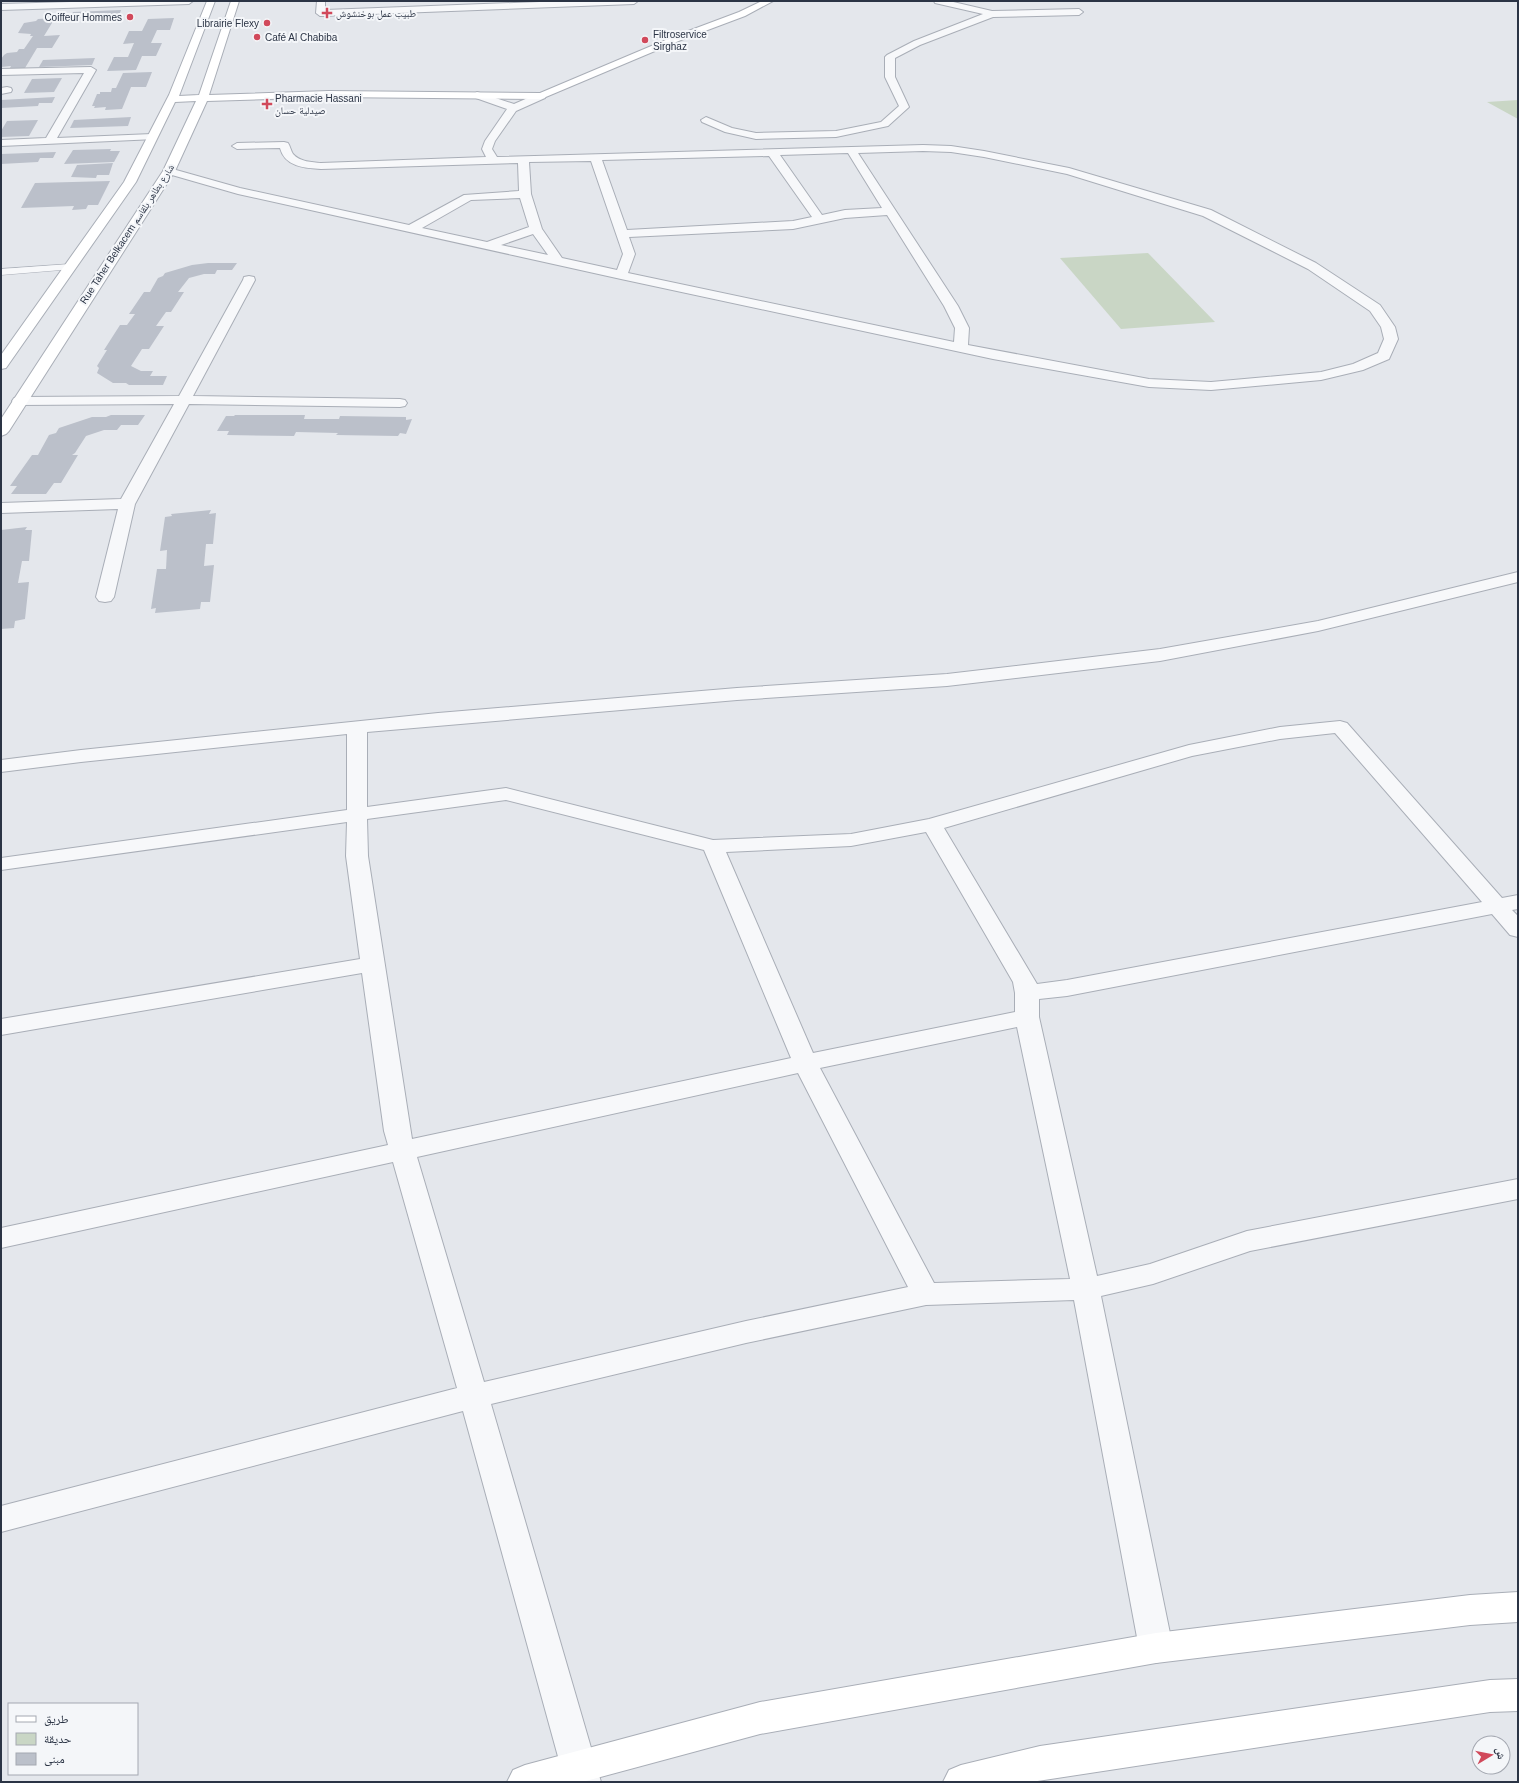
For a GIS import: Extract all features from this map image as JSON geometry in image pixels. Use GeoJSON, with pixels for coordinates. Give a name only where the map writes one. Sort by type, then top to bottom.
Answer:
{"type":"FeatureCollection","features":[{"type":"Feature","properties":{"kind":"main road"},"geometry":{"type":"LineString","coordinates":[[1,365],[130,182],[172,99],[211,1]]}},
{"type":"Feature","properties":{"kind":"main road","name":"Rue Taher Belkacem شارع بطاهر بلقاسم"},"geometry":{"type":"LineString","coordinates":[[1,431],[19,401],[169,172],[203,98],[235,1]]}},
{"type":"Feature","properties":{"kind":"main road"},"geometry":{"type":"LineString","coordinates":[[172,99],[329,94],[541,96],[678,38],[742,14],[769,1]]}},
{"type":"Feature","properties":{"kind":"main road"},"geometry":{"type":"LineString","coordinates":[[525,1782],[581,1774],[760,1718],[1037,1668],[1156,1648],[1470,1610],[1518,1607]]}},
{"type":"Feature","properties":{"kind":"main road"},"geometry":{"type":"LineString","coordinates":[[961,1782],[1040,1764],[1490,1696],[1518,1694]]}},
{"type":"Feature","properties":{"kind":"street"},"geometry":{"type":"LineString","coordinates":[[1,7],[189,1]]}},
{"type":"Feature","properties":{"kind":"street"},"geometry":{"type":"LineString","coordinates":[[321,1],[320,13],[507,3],[634,1]]}},
{"type":"Feature","properties":{"kind":"street"},"geometry":{"type":"LineString","coordinates":[[938,1],[992,14],[1079,12]]}},
{"type":"Feature","properties":{"kind":"street"},"geometry":{"type":"LineString","coordinates":[[706,120],[729,130],[756,136],[836,134],[884,124],[904,107],[890,77],[890,57],[917,43],[992,14]]}},
{"type":"Feature","properties":{"kind":"street"},"geometry":{"type":"LineString","coordinates":[[1,72],[91,70],[50,141]]}},
{"type":"Feature","properties":{"kind":"street"},"geometry":{"type":"LineString","coordinates":[[478,95],[514,108]]}},
{"type":"Feature","properties":{"kind":"street"},"geometry":{"type":"LineString","coordinates":[[493,160],[487,149],[490,141],[512,109],[541,96]]}},
{"type":"Feature","properties":{"kind":"street"},"geometry":{"type":"LineString","coordinates":[[1,143],[152,137]]}},
{"type":"Feature","properties":{"kind":"street"},"geometry":{"type":"LineString","coordinates":[[169,172],[238,191],[621,275],[961,348],[1085,373],[1149,383],[1211,386],[1321,376],[1358,367],[1384,356],[1391,339],[1388,327],[1375,308],[1350,290],[1312,266],[1207,213],[1069,171],[984,154],[951,149],[923,148],[321,166],[298,163],[286,154],[284,145],[237,146]]}},
{"type":"Feature","properties":{"kind":"street"},"geometry":{"type":"LineString","coordinates":[[851,150],[951,306],[962,328],[961,348]]}},
{"type":"Feature","properties":{"kind":"street"},"geometry":{"type":"LineString","coordinates":[[772,152],[819,219]]}},
{"type":"Feature","properties":{"kind":"street"},"geometry":{"type":"LineString","coordinates":[[596,158],[629,254],[621,275]]}},
{"type":"Feature","properties":{"kind":"street"},"geometry":{"type":"LineString","coordinates":[[523,160],[525,194],[536,229],[558,261]]}},
{"type":"Feature","properties":{"kind":"street"},"geometry":{"type":"LineString","coordinates":[[411,229],[468,197],[525,194]]}},
{"type":"Feature","properties":{"kind":"street"},"geometry":{"type":"LineString","coordinates":[[622,234],[793,224],[845,214],[891,211]]}},
{"type":"Feature","properties":{"kind":"street"},"geometry":{"type":"LineString","coordinates":[[489,245],[536,229]]}},
{"type":"Feature","properties":{"kind":"street"},"geometry":{"type":"LineString","coordinates":[[104,597],[127,504],[248,280]]}},
{"type":"Feature","properties":{"kind":"street"},"geometry":{"type":"LineString","coordinates":[[19,401],[182,400],[400,403]]}},
{"type":"Feature","properties":{"kind":"street"},"geometry":{"type":"LineString","coordinates":[[1,508],[127,504]]}},
{"type":"Feature","properties":{"kind":"street"},"geometry":{"type":"LineString","coordinates":[[1,766],[81,756],[446,718],[947,680],[1160,655],[1318,626],[1518,577]]}},
{"type":"Feature","properties":{"kind":"street"},"geometry":{"type":"LineString","coordinates":[[357,727],[357,856],[397,1131],[581,1774]]}},
{"type":"Feature","properties":{"kind":"street"},"geometry":{"type":"LineString","coordinates":[[1,864],[506,794],[713,846],[851,840],[932,825],[1189,751],[1280,733],[1340,727],[1507,904],[1518,930]]}},
{"type":"Feature","properties":{"kind":"street"},"geometry":{"type":"LineString","coordinates":[[932,825],[1025,982],[1027,993],[1027,1017],[1086,1289],[1156,1648]]}},
{"type":"Feature","properties":{"kind":"street"},"geometry":{"type":"LineString","coordinates":[[713,846],[805,1063],[926,1294]]}},
{"type":"Feature","properties":{"kind":"street"},"geometry":{"type":"LineString","coordinates":[[1027,993],[1067,988],[1507,904]]}},
{"type":"Feature","properties":{"kind":"street"},"geometry":{"type":"LineString","coordinates":[[1,1027],[373,964]]}},
{"type":"Feature","properties":{"kind":"street"},"geometry":{"type":"LineString","coordinates":[[1,1238],[805,1063],[1027,1017]]}},
{"type":"Feature","properties":{"kind":"street"},"geometry":{"type":"LineString","coordinates":[[1,1519],[474,1396],[746,1332],[926,1294],[1086,1289],[1153,1274],[1246,1241],[1518,1189]]}},
{"type":"Feature","properties":{"kind":"lane"},"geometry":{"type":"LineString","coordinates":[[1,272],[70,267]]}},
{"type":"Feature","properties":{"kind":"green space"},"geometry":{"type":"Polygon","coordinates":[[[1518,100],[1518,119],[1487,102],[1518,100]]]}},
{"type":"Feature","properties":{"kind":"green space"},"geometry":{"type":"Polygon","coordinates":[[[1148,253],[1215,322],[1121,329],[1060,258],[1148,253]]]}},
{"type":"Feature","properties":{"kind":"building"},"geometry":{"type":"Polygon","coordinates":[[[121,10],[119,16],[70,18],[73,12],[121,10]]]}},
{"type":"Feature","properties":{"kind":"building"},"geometry":{"type":"Polygon","coordinates":[[[55,18],[44,36],[60,35],[52,48],[37,48],[25,68],[10,68],[11,66],[1,67],[1,59],[4,55],[7,53],[17,52],[19,49],[24,49],[33,36],[30,36],[31,34],[18,33],[24,23],[36,21],[38,19],[55,18]]]}},
{"type":"Feature","properties":{"kind":"building"},"geometry":{"type":"Polygon","coordinates":[[[174,18],[170,30],[157,30],[151,43],[162,43],[156,56],[142,56],[136,70],[107,71],[114,57],[128,57],[134,43],[123,44],[129,31],[142,31],[148,19],[174,18]]]}},
{"type":"Feature","properties":{"kind":"building"},"geometry":{"type":"Polygon","coordinates":[[[95,58],[92,65],[39,67],[43,60],[95,58]]]}},
{"type":"Feature","properties":{"kind":"building"},"geometry":{"type":"Polygon","coordinates":[[[152,72],[146,87],[131,87],[122,109],[105,110],[106,107],[94,108],[95,106],[92,106],[97,94],[100,94],[100,92],[111,92],[112,88],[116,88],[123,73],[152,72]]]}},
{"type":"Feature","properties":{"kind":"building"},"geometry":{"type":"Polygon","coordinates":[[[62,78],[54,92],[24,93],[32,79],[62,78]]]}},
{"type":"Feature","properties":{"kind":"building"},"geometry":{"type":"Polygon","coordinates":[[[55,97],[52,103],[39,103],[38,106],[1,108],[1,100],[55,97]]]}},
{"type":"Feature","properties":{"kind":"building"},"geometry":{"type":"Polygon","coordinates":[[[131,117],[128,126],[70,128],[74,120],[131,117]]]}},
{"type":"Feature","properties":{"kind":"building"},"geometry":{"type":"Polygon","coordinates":[[[38,120],[29,136],[1,137],[1,131],[7,121],[38,120]]]}},
{"type":"Feature","properties":{"kind":"building"},"geometry":{"type":"Polygon","coordinates":[[[111,149],[110,151],[120,151],[114,162],[64,164],[73,150],[111,149]]]}},
{"type":"Feature","properties":{"kind":"building"},"geometry":{"type":"Polygon","coordinates":[[[56,152],[53,158],[40,158],[38,162],[1,164],[1,154],[56,152]]]}},
{"type":"Feature","properties":{"kind":"building"},"geometry":{"type":"Polygon","coordinates":[[[113,163],[109,175],[97,175],[96,178],[71,177],[77,165],[113,163]]]}},
{"type":"Feature","properties":{"kind":"building"},"geometry":{"type":"Polygon","coordinates":[[[110,181],[98,205],[88,205],[86,209],[72,210],[74,206],[21,208],[35,183],[110,181]]]}},
{"type":"Feature","properties":{"kind":"building"},"geometry":{"type":"Polygon","coordinates":[[[208,263],[237,263],[232,270],[217,270],[215,274],[204,274],[189,278],[178,292],[184,292],[171,312],[166,312],[156,326],[164,326],[149,349],[142,349],[131,366],[141,371],[153,371],[150,376],[167,376],[163,385],[129,385],[126,383],[113,383],[97,373],[99,368],[97,366],[107,350],[104,350],[120,325],[127,325],[135,314],[129,314],[144,292],[150,292],[158,278],[163,276],[165,273],[192,265],[208,263]]]}},
{"type":"Feature","properties":{"kind":"building"},"geometry":{"type":"Polygon","coordinates":[[[111,415],[145,415],[138,425],[121,425],[117,430],[104,430],[86,436],[75,453],[72,455],[78,455],[61,483],[54,483],[46,494],[11,494],[17,486],[10,486],[32,455],[38,455],[49,435],[56,433],[59,428],[92,417],[106,417],[111,415]]]}},
{"type":"Feature","properties":{"kind":"building"},"geometry":{"type":"Polygon","coordinates":[[[305,415],[304,419],[339,419],[340,416],[406,417],[406,420],[412,419],[406,434],[400,433],[398,436],[336,435],[338,433],[296,432],[294,436],[227,435],[229,431],[217,431],[226,416],[305,415]]]}},
{"type":"Feature","properties":{"kind":"building"},"geometry":{"type":"Polygon","coordinates":[[[211,510],[209,514],[216,513],[213,544],[206,544],[204,566],[214,565],[210,602],[201,602],[200,609],[155,613],[156,608],[151,609],[157,569],[166,569],[167,550],[160,551],[165,517],[172,516],[171,514],[211,510]]]}},
{"type":"Feature","properties":{"kind":"building"},"geometry":{"type":"Polygon","coordinates":[[[27,527],[25,530],[32,530],[29,561],[22,561],[18,583],[29,582],[25,619],[15,621],[14,628],[1,629],[1,530],[27,527]]]}},
{"type":"Feature","properties":{"kind":"place","name":"طبيب عمل بوخنشوش"},"geometry":{"type":"Point","coordinates":[327,13]}},
{"type":"Feature","properties":{"kind":"place","name":"Coiffeur Hommes"},"geometry":{"type":"Point","coordinates":[130,17]}},
{"type":"Feature","properties":{"kind":"place","name":"Librairie Flexy"},"geometry":{"type":"Point","coordinates":[267,23]}},
{"type":"Feature","properties":{"kind":"place","name":"Café Al Chabiba"},"geometry":{"type":"Point","coordinates":[257,37]}},
{"type":"Feature","properties":{"kind":"place","name":"Filtroservice Sirghaz"},"geometry":{"type":"Point","coordinates":[645,40]}},
{"type":"Feature","properties":{"kind":"place","name":"Pharmacie Hassani صيدلية حسان"},"geometry":{"type":"Point","coordinates":[267,104]}}]}
